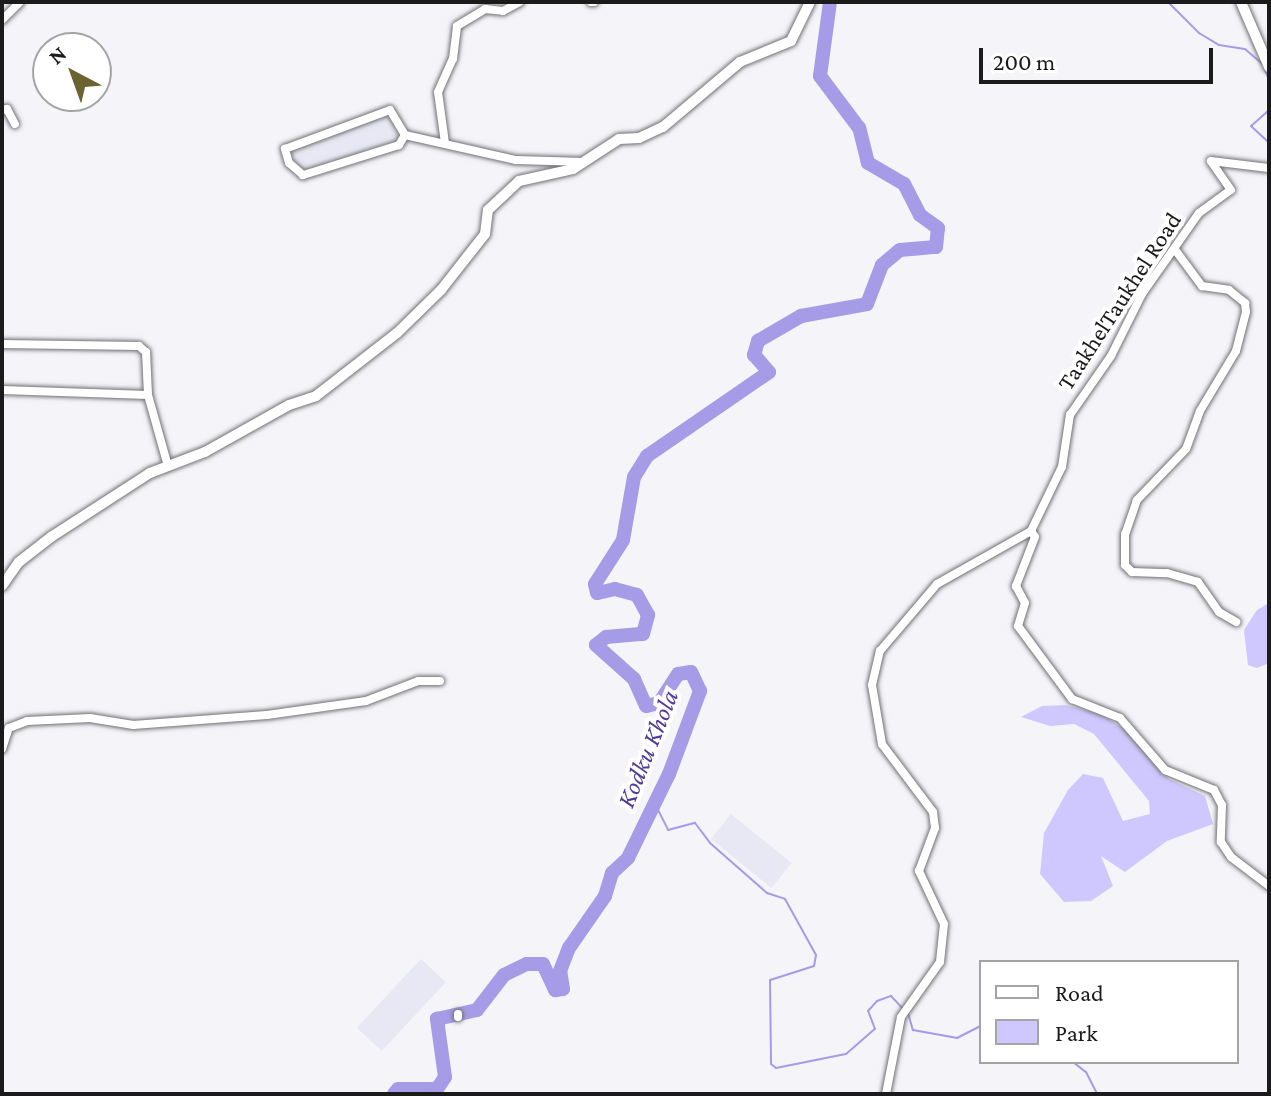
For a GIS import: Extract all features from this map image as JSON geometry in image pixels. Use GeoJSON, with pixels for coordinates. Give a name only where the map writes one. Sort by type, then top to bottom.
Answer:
{"type":"FeatureCollection","features":[{"type":"Feature","properties":{"kind":"street"},"geometry":{"type":"LineString","coordinates":[[2,20],[20,2]]}},
{"type":"Feature","properties":{"kind":"street"},"geometry":{"type":"LineString","coordinates":[[445,143],[438,92],[453,59],[457,26],[485,9],[503,11],[520,2]]}},
{"type":"Feature","properties":{"kind":"street"},"geometry":{"type":"LineString","coordinates":[[4,579],[19,562],[51,537],[168,466],[316,396],[397,333],[441,290],[485,234],[488,210],[519,181],[584,162],[619,139],[639,138],[663,127],[740,62],[791,41],[810,2]]}},
{"type":"Feature","properties":{"kind":"street"},"geometry":{"type":"LineString","coordinates":[[1241,2],[1269,67]]}},
{"type":"Feature","properties":{"kind":"street"},"geometry":{"type":"LineString","coordinates":[[2,110],[7,109],[15,124]]}},
{"type":"Feature","properties":{"kind":"street"},"geometry":{"type":"LineString","coordinates":[[405,135],[399,145],[303,175],[289,163],[285,149],[390,110],[405,135],[516,160],[584,162]]}},
{"type":"Feature","properties":{"kind":"street","name":"TaakhelTaukhel Road"},"geometry":{"type":"LineString","coordinates":[[1269,168],[1211,161],[1231,190],[1199,213],[1176,251],[1142,294],[1111,356],[1070,415],[1062,467],[1031,531],[1035,537],[1016,586],[1025,603],[1018,626],[1072,699],[1120,718],[1165,770],[1214,790],[1222,805],[1221,842],[1231,857],[1269,886]]}},
{"type":"Feature","properties":{"kind":"street"},"geometry":{"type":"LineString","coordinates":[[1176,251],[1202,286],[1229,290],[1245,303],[1246,312],[1236,351],[1200,411],[1186,449],[1137,500],[1125,534],[1125,565],[1132,572],[1167,573],[1198,582],[1219,612],[1236,622]]}},
{"type":"Feature","properties":{"kind":"street"},"geometry":{"type":"LineString","coordinates":[[2,344],[139,346],[146,352],[148,395],[168,466]]}},
{"type":"Feature","properties":{"kind":"street"},"geometry":{"type":"LineString","coordinates":[[2,390],[148,395]]}},
{"type":"Feature","properties":{"kind":"street"},"geometry":{"type":"LineString","coordinates":[[886,1094],[901,1017],[940,962],[944,924],[919,871],[935,828],[933,812],[882,744],[872,685],[880,651],[937,584],[1031,531]]}},
{"type":"Feature","properties":{"kind":"street"},"geometry":{"type":"LineString","coordinates":[[2,749],[15,723],[90,718],[133,725],[267,715],[366,701],[418,681],[440,681]]}},
{"type":"Feature","properties":{"kind":"shaded area"},"geometry":{"type":"Polygon","coordinates":[[[391,115],[400,143],[300,175],[291,147],[391,115]]]}},
{"type":"Feature","properties":{"kind":"shaded area"},"geometry":{"type":"Polygon","coordinates":[[[731,814],[792,863],[771,888],[711,839],[731,814]]]}},
{"type":"Feature","properties":{"kind":"shaded area"},"geometry":{"type":"Polygon","coordinates":[[[421,959],[446,982],[382,1051],[357,1028],[421,959]]]}},
{"type":"Feature","properties":{"kind":"green space"},"geometry":{"type":"Polygon","coordinates":[[[1269,603],[1269,663],[1257,668],[1248,665],[1244,630],[1257,610],[1269,603]]]}},
{"type":"Feature","properties":{"kind":"green space"},"geometry":{"type":"Polygon","coordinates":[[[1065,705],[1100,714],[1124,729],[1169,779],[1205,796],[1213,824],[1167,841],[1125,872],[1101,856],[1113,886],[1091,901],[1064,902],[1040,874],[1044,833],[1068,790],[1083,774],[1103,778],[1123,821],[1150,814],[1149,801],[1094,734],[1074,724],[1050,726],[1021,717],[1042,706],[1065,705]]]}},
{"type":"Feature","properties":{"kind":"waterway","name":"Kodku Khola"},"geometry":{"type":"LineString","coordinates":[[394,1094],[398,1089],[437,1089],[445,1077],[437,1019],[477,1010],[504,975],[527,964],[543,964],[555,990],[563,989],[560,971],[569,948],[605,896],[612,873],[628,858],[669,774],[700,691],[691,672],[678,674],[659,703],[646,706],[634,679],[596,645],[606,637],[643,634],[648,615],[637,595],[615,589],[597,593],[595,584],[623,540],[634,477],[647,456],[769,372],[754,355],[758,341],[801,316],[867,304],[882,265],[900,250],[936,247],[938,228],[920,215],[904,184],[868,163],[859,128],[820,76],[830,2]]}},
{"type":"Feature","properties":{"kind":"waterway"},"geometry":{"type":"LineString","coordinates":[[1145,2],[1164,2]]}},
{"type":"Feature","properties":{"kind":"waterway"},"geometry":{"type":"LineString","coordinates":[[1168,2],[1199,33],[1219,45],[1245,49],[1262,64]]}},
{"type":"Feature","properties":{"kind":"waterway"},"geometry":{"type":"LineString","coordinates":[[1265,70],[1269,80]]}},
{"type":"Feature","properties":{"kind":"waterway"},"geometry":{"type":"LineString","coordinates":[[1269,110],[1251,126],[1269,143]]}},
{"type":"Feature","properties":{"kind":"waterway"},"geometry":{"type":"LineString","coordinates":[[655,804],[668,830],[695,823],[710,843],[767,893],[785,899],[816,955],[814,966],[770,980],[771,1064],[776,1068],[846,1054],[875,1029],[868,1011],[877,1001],[891,996],[903,1009]]}},
{"type":"Feature","properties":{"kind":"waterway"},"geometry":{"type":"LineString","coordinates":[[908,1013],[913,1030],[957,1038],[979,1027]]}},
{"type":"Feature","properties":{"kind":"waterway"},"geometry":{"type":"LineString","coordinates":[[1076,1064],[1086,1072],[1097,1094]]}}]}
